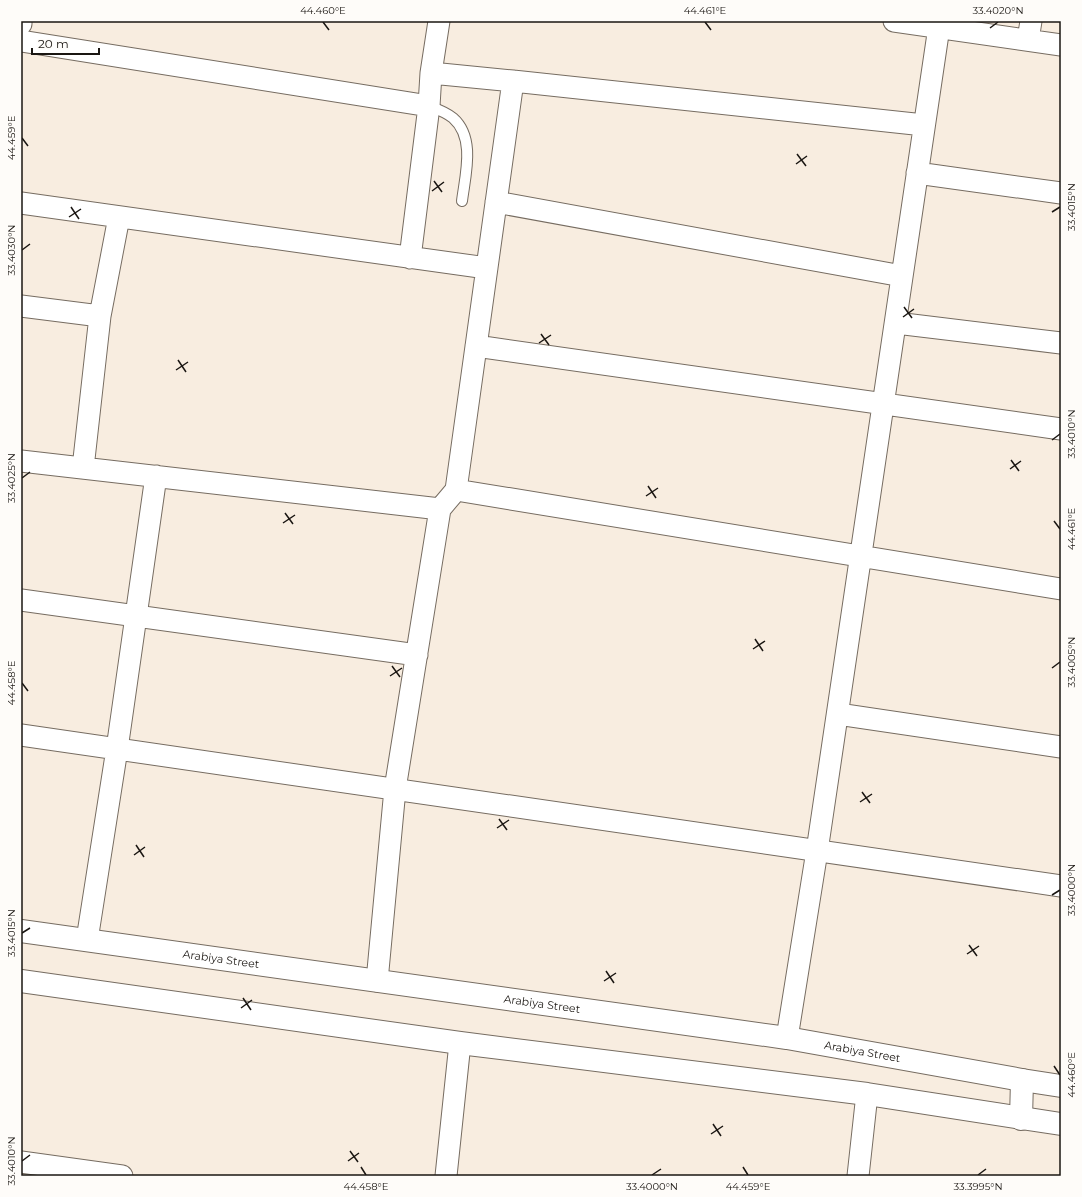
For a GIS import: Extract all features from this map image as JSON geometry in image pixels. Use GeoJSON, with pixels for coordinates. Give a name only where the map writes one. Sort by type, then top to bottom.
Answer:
{"type":"FeatureCollection","features":[{"type":"Feature","properties":{"kind":"main road","name":"Arabiya Street"},"geometry":{"type":"LineString","coordinates":[[21,931],[787,1038],[1061,1086]]}},
{"type":"Feature","properties":{"kind":"main road"},"geometry":{"type":"LineString","coordinates":[[21,981],[460,1043],[867,1094],[1061,1124]]}},
{"type":"Feature","properties":{"kind":"main road"},"geometry":{"type":"LineString","coordinates":[[1021,1119],[1022,1080]]}},
{"type":"Feature","properties":{"kind":"street"},"geometry":{"type":"LineString","coordinates":[[410,258],[429,106],[430,74],[439,21]]}},
{"type":"Feature","properties":{"kind":"street"},"geometry":{"type":"LineString","coordinates":[[894,21],[939,27],[1030,31],[1061,45]]}},
{"type":"Feature","properties":{"kind":"street"},"geometry":{"type":"LineString","coordinates":[[787,1038],[818,851],[939,27]]}},
{"type":"Feature","properties":{"kind":"street"},"geometry":{"type":"LineString","coordinates":[[21,41],[429,106]]}},
{"type":"Feature","properties":{"kind":"street"},"geometry":{"type":"LineString","coordinates":[[430,74],[513,81],[924,125]]}},
{"type":"Feature","properties":{"kind":"street"},"geometry":{"type":"LineString","coordinates":[[377,981],[395,790],[440,509],[456,490],[513,81]]}},
{"type":"Feature","properties":{"kind":"street"},"geometry":{"type":"LineString","coordinates":[[917,173],[1061,193]]}},
{"type":"Feature","properties":{"kind":"street"},"geometry":{"type":"LineString","coordinates":[[496,202],[902,276]]}},
{"type":"Feature","properties":{"kind":"street"},"geometry":{"type":"LineString","coordinates":[[21,203],[487,268]]}},
{"type":"Feature","properties":{"kind":"street"},"geometry":{"type":"LineString","coordinates":[[83,468],[100,316],[119,217]]}},
{"type":"Feature","properties":{"kind":"street"},"geometry":{"type":"LineString","coordinates":[[21,306],[100,316]]}},
{"type":"Feature","properties":{"kind":"street"},"geometry":{"type":"LineString","coordinates":[[896,323],[1061,343]]}},
{"type":"Feature","properties":{"kind":"street"},"geometry":{"type":"LineString","coordinates":[[476,346],[1061,429]]}},
{"type":"Feature","properties":{"kind":"street"},"geometry":{"type":"LineString","coordinates":[[21,461],[440,509]]}},
{"type":"Feature","properties":{"kind":"street"},"geometry":{"type":"LineString","coordinates":[[87,940],[117,749],[156,476]]}},
{"type":"Feature","properties":{"kind":"street"},"geometry":{"type":"LineString","coordinates":[[456,490],[861,555],[1061,589]]}},
{"type":"Feature","properties":{"kind":"street"},"geometry":{"type":"LineString","coordinates":[[21,600],[417,655]]}},
{"type":"Feature","properties":{"kind":"street"},"geometry":{"type":"LineString","coordinates":[[838,714],[1061,747]]}},
{"type":"Feature","properties":{"kind":"street"},"geometry":{"type":"LineString","coordinates":[[21,735],[1061,886]]}},
{"type":"Feature","properties":{"kind":"street"},"geometry":{"type":"LineString","coordinates":[[446,1176],[460,1043]]}},
{"type":"Feature","properties":{"kind":"street"},"geometry":{"type":"LineString","coordinates":[[858,1176],[867,1094]]}},
{"type":"Feature","properties":{"kind":"street"},"geometry":{"type":"LineString","coordinates":[[21,1162],[68,1172],[122,1176]]}},
{"type":"Feature","properties":{"kind":"lane"},"geometry":{"type":"LineString","coordinates":[[429,106],[445,112],[455,119],[464,134],[467,147],[462,201]]}}]}
